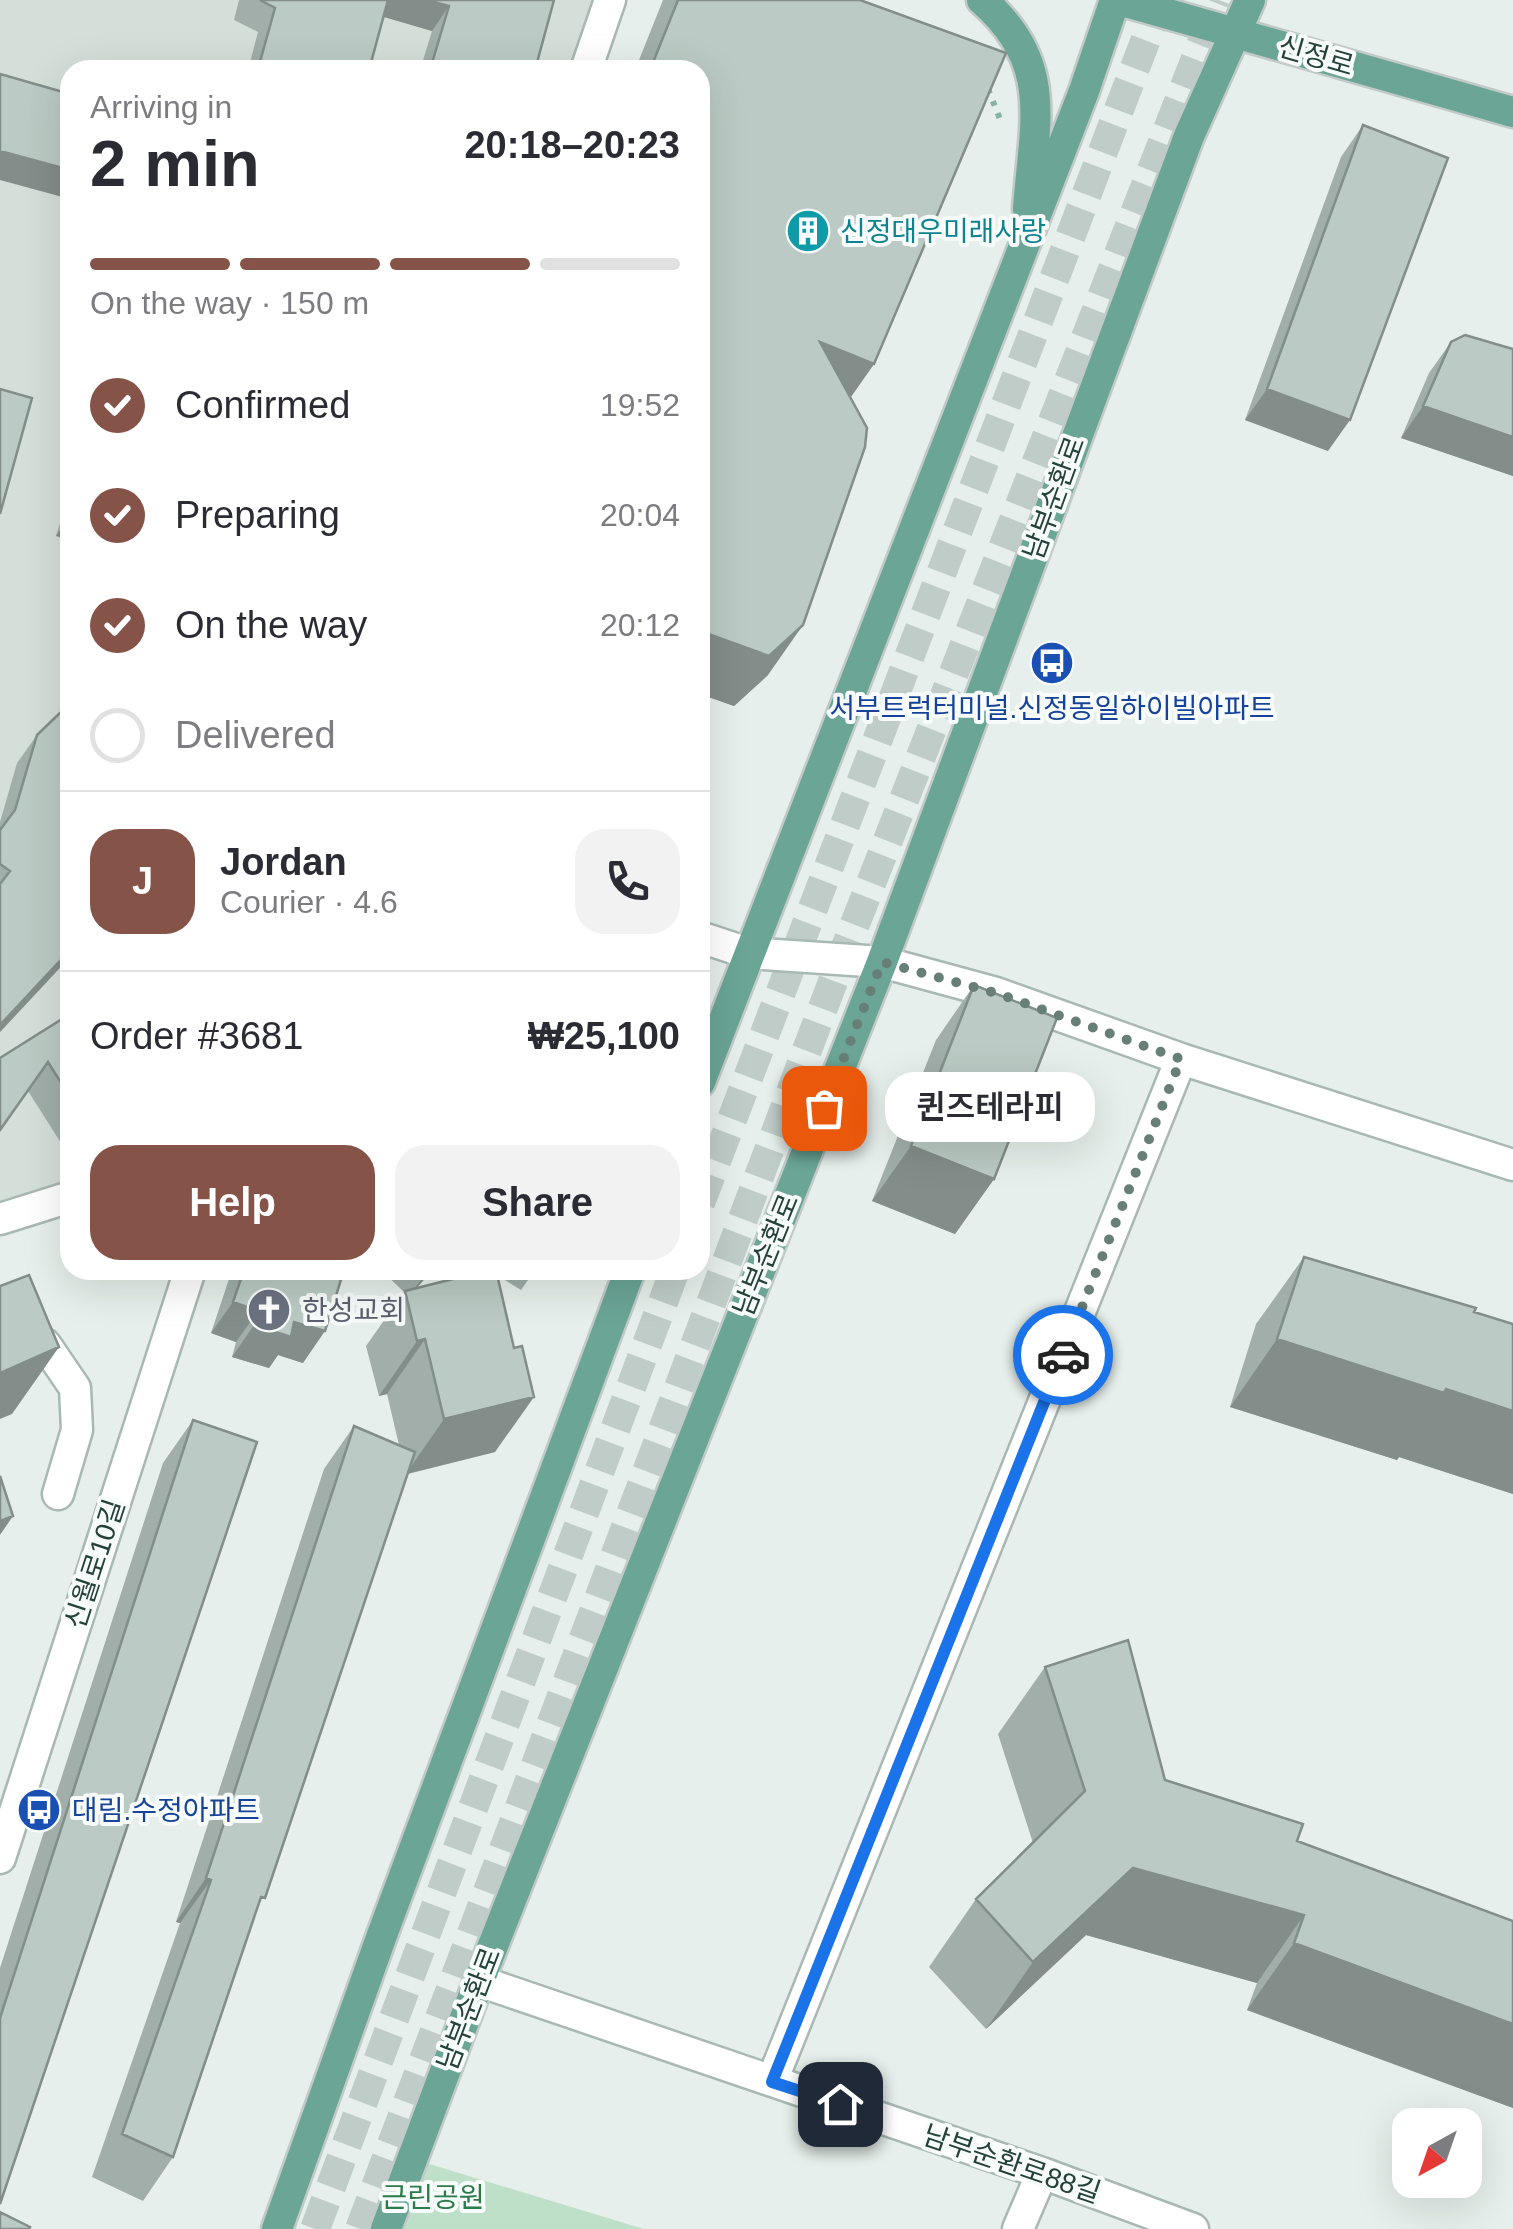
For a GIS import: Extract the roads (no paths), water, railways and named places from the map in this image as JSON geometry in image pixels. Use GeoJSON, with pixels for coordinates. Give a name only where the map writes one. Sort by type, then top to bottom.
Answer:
{"type":"FeatureCollection","features":[{"type":"Feature","properties":{"kind":"main road"},"geometry":{"type":"LineString","coordinates":[[982,0],[1026,50],[1036,81],[1025,244]]}},
{"type":"Feature","properties":{"kind":"main road"},"geometry":{"type":"LineString","coordinates":[[710,1055],[1118,0]]}},
{"type":"Feature","properties":{"kind":"main road","name":"신정로"},"geometry":{"type":"LineString","coordinates":[[1118,0],[1513,112]]}},
{"type":"Feature","properties":{"kind":"main road","name":"남부순환로"},"geometry":{"type":"LineString","coordinates":[[386,2229],[882,962],[1189,136],[1250,0]]}},
{"type":"Feature","properties":{"kind":"main road"},"geometry":{"type":"LineString","coordinates":[[277,2229],[626,1280]]}},
{"type":"Feature","properties":{"kind":"street"},"geometry":{"type":"LineString","coordinates":[[589,60],[610,0]]}},
{"type":"Feature","properties":{"kind":"street"},"geometry":{"type":"LineString","coordinates":[[710,940],[748,953],[882,962],[996,993],[1181,1059],[1513,1165]]}},
{"type":"Feature","properties":{"kind":"street"},"geometry":{"type":"LineString","coordinates":[[772,2082],[1181,1059]]}},
{"type":"Feature","properties":{"kind":"street"},"geometry":{"type":"LineString","coordinates":[[0,1219],[60,1200]]}},
{"type":"Feature","properties":{"kind":"street","name":"신월로10길"},"geometry":{"type":"LineString","coordinates":[[0,1858],[187,1280]]}},
{"type":"Feature","properties":{"kind":"street"},"geometry":{"type":"LineString","coordinates":[[0,1326],[45,1344],[75,1388],[77,1430],[58,1494]]}},
{"type":"Feature","properties":{"kind":"street","name":"남부순환로88길"},"geometry":{"type":"LineString","coordinates":[[480,1981],[1042,2173],[1194,2229]]}},
{"type":"Feature","properties":{"kind":"street"},"geometry":{"type":"LineString","coordinates":[[1018,2229],[1042,2173]]}},
{"type":"Feature","properties":{"kind":"tunnel"},"geometry":{"type":"LineString","coordinates":[[710,1177],[1161,0]]}},
{"type":"Feature","properties":{"kind":"tunnel"},"geometry":{"type":"LineString","coordinates":[[360,2229],[851,934],[1219,0]]}},
{"type":"Feature","properties":{"kind":"tunnel"},"geometry":{"type":"LineString","coordinates":[[315,2229],[671,1280]]}},
{"type":"Feature","properties":{"kind":"place","name":"신정대우미래사랑"},"geometry":{"type":"Point","coordinates":[808,231]}},
{"type":"Feature","properties":{"kind":"place","name":"서부트럭터미널.신정동일하이빌아파트"},"geometry":{"type":"Point","coordinates":[1052,663]}},
{"type":"Feature","properties":{"kind":"place","name":"퀸즈테라피"},"geometry":{"type":"Point","coordinates":[824,1108]}},
{"type":"Feature","properties":{"kind":"place","name":"한성교회"},"geometry":{"type":"Point","coordinates":[269,1310]}},
{"type":"Feature","properties":{"kind":"place","name":"대림.수정아파트"},"geometry":{"type":"Point","coordinates":[39,1810]}},
{"type":"Feature","properties":{"kind":"park label","name":"근린공원"},"geometry":{"type":"Point","coordinates":[433,2197]}}]}
